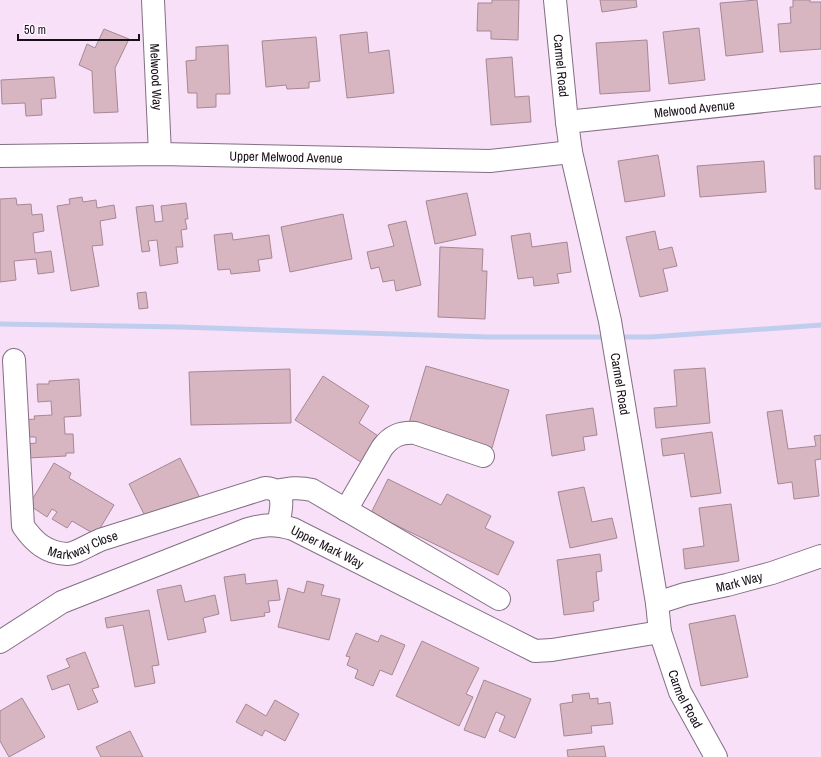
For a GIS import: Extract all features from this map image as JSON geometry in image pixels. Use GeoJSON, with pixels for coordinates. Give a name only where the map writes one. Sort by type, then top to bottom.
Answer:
{"type":"FeatureCollection","features":[{"type":"Feature","properties":{"kind":"street","name":"Melwood Way"},"geometry":{"type":"LineString","coordinates":[[153,0],[160,154]]}},
{"type":"Feature","properties":{"kind":"street","name":"Carmel Road"},"geometry":{"type":"LineString","coordinates":[[555,0],[567,122],[572,152],[610,321],[657,603],[660,632],[680,692],[716,757]]}},
{"type":"Feature","properties":{"kind":"street","name":"Melwood Avenue"},"geometry":{"type":"LineString","coordinates":[[567,122],[821,95]]}},
{"type":"Feature","properties":{"kind":"street","name":"Upper Melwood Avenue"},"geometry":{"type":"LineString","coordinates":[[0,156],[160,154],[490,161],[572,152]]}},
{"type":"Feature","properties":{"kind":"street","name":"Markway Close"},"geometry":{"type":"LineString","coordinates":[[14,360],[23,526],[31,538],[42,547],[56,553],[69,554],[101,540],[265,488],[271,488],[277,491],[302,487],[312,490],[499,599]]}},
{"type":"Feature","properties":{"kind":"street"},"geometry":{"type":"LineString","coordinates":[[346,510],[382,448],[388,440],[396,435],[405,432],[415,433],[483,456]]}},
{"type":"Feature","properties":{"kind":"street"},"geometry":{"type":"LineString","coordinates":[[277,491],[282,502],[278,525]]}},
{"type":"Feature","properties":{"kind":"street","name":"Upper Mark Way"},"geometry":{"type":"LineString","coordinates":[[0,642],[62,602],[248,529],[263,525],[278,525],[293,530],[535,651],[552,650],[660,632]]}},
{"type":"Feature","properties":{"kind":"street","name":"Mark Way"},"geometry":{"type":"LineString","coordinates":[[657,603],[685,594],[772,573],[821,556]]}},
{"type":"Feature","properties":{"kind":"building"},"geometry":{"type":"Polygon","coordinates":[[[492,0],[519,0],[518,40],[491,39],[491,31],[477,31],[478,3],[492,3],[492,0]]]}},
{"type":"Feature","properties":{"kind":"building"},"geometry":{"type":"Polygon","coordinates":[[[600,0],[636,0],[637,7],[602,12],[600,0]]]}},
{"type":"Feature","properties":{"kind":"building"},"geometry":{"type":"Polygon","coordinates":[[[757,0],[763,52],[726,56],[720,3],[757,0]]]}},
{"type":"Feature","properties":{"kind":"building"},"geometry":{"type":"Polygon","coordinates":[[[793,0],[810,0],[810,2],[821,2],[821,49],[780,52],[778,24],[791,23],[790,7],[793,7],[793,0]]]}},
{"type":"Feature","properties":{"kind":"building"},"geometry":{"type":"Polygon","coordinates":[[[699,28],[705,80],[669,84],[663,32],[699,28]]]}},
{"type":"Feature","properties":{"kind":"building"},"geometry":{"type":"Polygon","coordinates":[[[104,29],[129,39],[115,68],[118,112],[94,113],[92,71],[79,65],[87,44],[95,48],[104,29]]]}},
{"type":"Feature","properties":{"kind":"building"},"geometry":{"type":"Polygon","coordinates":[[[367,32],[369,53],[389,50],[394,93],[347,98],[340,35],[367,32]]]}},
{"type":"Feature","properties":{"kind":"building"},"geometry":{"type":"Polygon","coordinates":[[[316,37],[320,81],[309,82],[309,88],[287,89],[286,85],[266,87],[262,41],[316,37]]]}},
{"type":"Feature","properties":{"kind":"building"},"geometry":{"type":"Polygon","coordinates":[[[647,40],[650,91],[600,94],[596,43],[647,40]]]}},
{"type":"Feature","properties":{"kind":"building"},"geometry":{"type":"Polygon","coordinates":[[[228,45],[230,94],[216,94],[216,107],[197,108],[197,93],[188,93],[186,61],[196,60],[196,47],[228,45]]]}},
{"type":"Feature","properties":{"kind":"building"},"geometry":{"type":"Polygon","coordinates":[[[512,57],[515,97],[529,96],[531,122],[491,125],[486,59],[512,57]]]}},
{"type":"Feature","properties":{"kind":"building"},"geometry":{"type":"Polygon","coordinates":[[[54,77],[56,98],[41,99],[42,115],[26,116],[25,103],[2,104],[1,80],[54,77]]]}},
{"type":"Feature","properties":{"kind":"building"},"geometry":{"type":"Polygon","coordinates":[[[658,155],[665,196],[625,202],[618,161],[658,155]]]}},
{"type":"Feature","properties":{"kind":"building"},"geometry":{"type":"Polygon","coordinates":[[[814,156],[821,156],[821,189],[815,189],[814,156]]]}},
{"type":"Feature","properties":{"kind":"building"},"geometry":{"type":"Polygon","coordinates":[[[764,161],[766,192],[700,197],[697,166],[764,161]]]}},
{"type":"Feature","properties":{"kind":"building"},"geometry":{"type":"Polygon","coordinates":[[[467,193],[476,235],[435,244],[426,201],[467,193]]]}},
{"type":"Feature","properties":{"kind":"building"},"geometry":{"type":"Polygon","coordinates":[[[82,197],[83,202],[96,200],[97,208],[114,205],[116,218],[100,221],[103,245],[92,246],[99,286],[71,291],[57,206],[70,204],[69,199],[82,197]]]}},
{"type":"Feature","properties":{"kind":"building"},"geometry":{"type":"Polygon","coordinates":[[[16,198],[17,205],[31,204],[32,215],[42,214],[44,231],[33,233],[35,253],[51,251],[54,272],[38,274],[36,259],[14,261],[16,280],[0,282],[0,199],[16,198]]]}},
{"type":"Feature","properties":{"kind":"building"},"geometry":{"type":"Polygon","coordinates":[[[186,203],[188,219],[185,219],[187,229],[181,230],[183,247],[176,247],[178,263],[160,266],[157,240],[148,241],[150,251],[142,252],[136,207],[153,205],[155,222],[163,221],[161,206],[186,203]]]}},
{"type":"Feature","properties":{"kind":"building"},"geometry":{"type":"Polygon","coordinates":[[[343,214],[352,259],[290,272],[281,227],[343,214]]]}},
{"type":"Feature","properties":{"kind":"building"},"geometry":{"type":"Polygon","coordinates":[[[406,221],[421,285],[396,291],[394,280],[383,282],[379,267],[371,269],[367,252],[394,246],[388,225],[406,221]]]}},
{"type":"Feature","properties":{"kind":"building"},"geometry":{"type":"Polygon","coordinates":[[[655,231],[659,250],[672,247],[677,266],[663,269],[668,291],[640,297],[626,237],[655,231]]]}},
{"type":"Feature","properties":{"kind":"building"},"geometry":{"type":"Polygon","coordinates":[[[232,233],[233,240],[269,235],[272,258],[258,260],[260,271],[231,274],[230,269],[218,270],[214,235],[232,233]]]}},
{"type":"Feature","properties":{"kind":"building"},"geometry":{"type":"Polygon","coordinates":[[[530,233],[532,247],[567,242],[571,272],[557,274],[559,283],[534,286],[533,277],[518,279],[511,236],[530,233]]]}},
{"type":"Feature","properties":{"kind":"building"},"geometry":{"type":"Polygon","coordinates":[[[440,247],[483,249],[482,271],[487,271],[485,319],[438,317],[440,247]]]}},
{"type":"Feature","properties":{"kind":"building"},"geometry":{"type":"Polygon","coordinates":[[[146,292],[148,308],[139,309],[137,293],[146,292]]]}},
{"type":"Feature","properties":{"kind":"building"},"geometry":{"type":"Polygon","coordinates":[[[426,366],[509,390],[492,448],[409,423],[426,366]]]}},
{"type":"Feature","properties":{"kind":"building"},"geometry":{"type":"Polygon","coordinates":[[[705,368],[710,423],[656,428],[654,408],[677,406],[674,370],[705,368]]]}},
{"type":"Feature","properties":{"kind":"building"},"geometry":{"type":"Polygon","coordinates":[[[290,369],[291,423],[191,425],[189,372],[290,369]]]}},
{"type":"Feature","properties":{"kind":"building"},"geometry":{"type":"Polygon","coordinates":[[[323,376],[369,406],[359,423],[384,440],[367,466],[295,420],[323,376]]]}},
{"type":"Feature","properties":{"kind":"building"},"geometry":{"type":"Polygon","coordinates":[[[79,379],[81,416],[64,417],[65,434],[73,434],[74,453],[66,453],[66,456],[28,458],[27,444],[36,443],[36,437],[24,437],[23,420],[35,419],[34,416],[52,415],[51,401],[38,402],[37,384],[49,384],[49,381],[79,379]]]}},
{"type":"Feature","properties":{"kind":"building"},"geometry":{"type":"Polygon","coordinates":[[[593,408],[597,435],[583,437],[585,450],[552,456],[546,415],[593,408]]]}},
{"type":"Feature","properties":{"kind":"building"},"geometry":{"type":"Polygon","coordinates":[[[782,410],[788,449],[816,446],[814,436],[821,435],[821,459],[815,460],[819,496],[794,499],[792,482],[778,484],[767,412],[782,410]]]}},
{"type":"Feature","properties":{"kind":"building"},"geometry":{"type":"Polygon","coordinates":[[[712,432],[721,493],[691,497],[684,453],[663,456],[661,439],[712,432]]]}},
{"type":"Feature","properties":{"kind":"building"},"geometry":{"type":"Polygon","coordinates":[[[180,458],[200,498],[149,524],[129,484],[180,458]]]}},
{"type":"Feature","properties":{"kind":"building"},"geometry":{"type":"Polygon","coordinates":[[[54,463],[71,473],[69,478],[114,505],[96,535],[72,521],[67,528],[52,519],[57,512],[52,509],[47,517],[29,505],[54,463]]]}},
{"type":"Feature","properties":{"kind":"building"},"geometry":{"type":"Polygon","coordinates":[[[388,479],[441,505],[447,494],[491,516],[485,528],[514,542],[498,575],[371,513],[388,479]]]}},
{"type":"Feature","properties":{"kind":"building"},"geometry":{"type":"Polygon","coordinates":[[[584,487],[592,522],[612,518],[617,538],[570,548],[558,492],[584,487]]]}},
{"type":"Feature","properties":{"kind":"building"},"geometry":{"type":"Polygon","coordinates":[[[731,504],[739,561],[685,569],[683,549],[704,546],[699,508],[731,504]]]}},
{"type":"Feature","properties":{"kind":"building"},"geometry":{"type":"Polygon","coordinates":[[[600,554],[602,571],[596,572],[599,600],[593,602],[594,611],[564,615],[557,560],[600,554]]]}},
{"type":"Feature","properties":{"kind":"building"},"geometry":{"type":"Polygon","coordinates":[[[245,574],[246,584],[277,580],[280,600],[268,601],[270,612],[264,613],[265,616],[231,621],[224,577],[245,574]]]}},
{"type":"Feature","properties":{"kind":"building"},"geometry":{"type":"Polygon","coordinates":[[[307,581],[324,585],[321,595],[340,599],[329,640],[278,627],[288,588],[304,593],[307,581]]]}},
{"type":"Feature","properties":{"kind":"building"},"geometry":{"type":"Polygon","coordinates":[[[181,585],[185,602],[215,595],[219,614],[203,618],[206,632],[168,640],[157,590],[181,585]]]}},
{"type":"Feature","properties":{"kind":"building"},"geometry":{"type":"Polygon","coordinates":[[[149,610],[159,665],[152,666],[155,683],[135,687],[123,625],[107,628],[105,618],[149,610]]]}},
{"type":"Feature","properties":{"kind":"building"},"geometry":{"type":"Polygon","coordinates":[[[735,615],[748,677],[701,686],[689,624],[735,615]]]}},
{"type":"Feature","properties":{"kind":"building"},"geometry":{"type":"Polygon","coordinates":[[[356,633],[378,642],[381,635],[405,645],[392,675],[380,670],[373,686],[355,678],[358,670],[347,665],[350,657],[346,656],[356,633]]]}},
{"type":"Feature","properties":{"kind":"building"},"geometry":{"type":"Polygon","coordinates":[[[422,641],[479,668],[466,694],[473,697],[459,726],[396,696],[422,641]]]}},
{"type":"Feature","properties":{"kind":"building"},"geometry":{"type":"Polygon","coordinates":[[[85,652],[99,687],[92,689],[98,702],[78,710],[69,684],[52,690],[47,676],[70,667],[66,659],[85,652]]]}},
{"type":"Feature","properties":{"kind":"building"},"geometry":{"type":"Polygon","coordinates":[[[484,680],[531,699],[515,738],[499,731],[505,716],[496,712],[485,738],[464,730],[484,680]]]}},
{"type":"Feature","properties":{"kind":"building"},"geometry":{"type":"Polygon","coordinates":[[[589,693],[590,699],[598,698],[598,704],[610,702],[613,724],[591,726],[592,733],[564,736],[560,704],[573,702],[572,695],[589,693]]]}},
{"type":"Feature","properties":{"kind":"building"},"geometry":{"type":"Polygon","coordinates":[[[22,698],[45,737],[9,757],[0,741],[0,711],[22,698]]]}},
{"type":"Feature","properties":{"kind":"building"},"geometry":{"type":"Polygon","coordinates":[[[275,700],[299,714],[285,741],[265,730],[262,736],[236,722],[246,704],[266,716],[275,700]]]}},
{"type":"Feature","properties":{"kind":"building"},"geometry":{"type":"Polygon","coordinates":[[[130,731],[143,757],[101,757],[96,747],[130,731]]]}},
{"type":"Feature","properties":{"kind":"building"},"geometry":{"type":"Polygon","coordinates":[[[604,746],[606,757],[568,757],[567,750],[604,746]]]}},
{"type":"Feature","properties":{"kind":"waterway"},"geometry":{"type":"LineString","coordinates":[[0,324],[180,327],[488,337],[607,337]]}},
{"type":"Feature","properties":{"kind":"waterway"},"geometry":{"type":"LineString","coordinates":[[619,337],[650,337],[821,325]]}}]}
